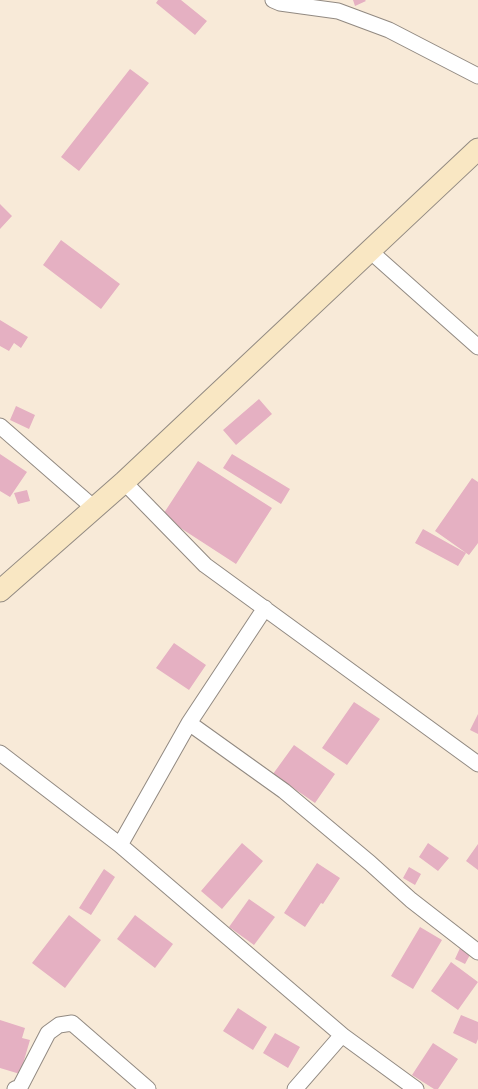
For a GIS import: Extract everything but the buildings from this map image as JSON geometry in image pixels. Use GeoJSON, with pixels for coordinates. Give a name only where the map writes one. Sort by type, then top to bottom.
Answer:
{"type":"FeatureCollection","features":[{"type":"Feature","properties":{"kind":"main road"},"geometry":{"type":"LineString","coordinates":[[0,591],[124,482],[478,149]]}},
{"type":"Feature","properties":{"kind":"street"},"geometry":{"type":"LineString","coordinates":[[273,0],[346,13],[389,30],[478,76]]}},
{"type":"Feature","properties":{"kind":"street"},"geometry":{"type":"LineString","coordinates":[[370,251],[478,347]]}},
{"type":"Feature","properties":{"kind":"street"},"geometry":{"type":"LineString","coordinates":[[0,426],[94,508]]}},
{"type":"Feature","properties":{"kind":"street"},"geometry":{"type":"LineString","coordinates":[[124,482],[205,565],[478,764]]}},
{"type":"Feature","properties":{"kind":"street"},"geometry":{"type":"LineString","coordinates":[[120,845],[189,723],[265,608]]}},
{"type":"Feature","properties":{"kind":"street"},"geometry":{"type":"LineString","coordinates":[[189,723],[284,791],[412,900],[478,952]]}},
{"type":"Feature","properties":{"kind":"street"},"geometry":{"type":"LineString","coordinates":[[0,752],[120,845],[342,1035],[416,1089]]}},
{"type":"Feature","properties":{"kind":"street"},"geometry":{"type":"LineString","coordinates":[[15,1089],[20,1087],[48,1033],[59,1025],[72,1023],[148,1089]]}},
{"type":"Feature","properties":{"kind":"street"},"geometry":{"type":"LineString","coordinates":[[295,1089],[342,1035]]}}]}
